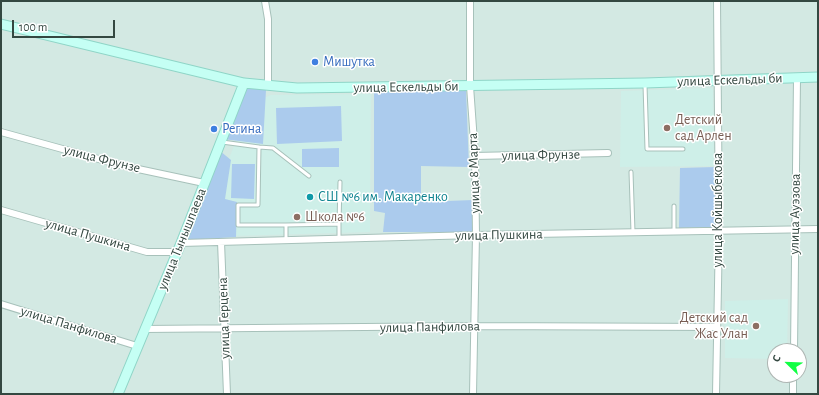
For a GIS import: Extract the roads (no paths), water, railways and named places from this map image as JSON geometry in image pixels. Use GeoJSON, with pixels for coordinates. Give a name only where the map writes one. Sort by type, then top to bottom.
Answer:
{"type":"FeatureCollection","features":[{"type":"Feature","properties":{"kind":"street"},"geometry":{"type":"LineString","coordinates":[[265,1],[268,19],[268,86]]}},
{"type":"Feature","properties":{"kind":"street","name":"улица 8 Марта"},"geometry":{"type":"LineString","coordinates":[[470,1],[470,86],[475,156],[476,235],[473,394]]}},
{"type":"Feature","properties":{"kind":"street","name":"улица Койшыбекова"},"geometry":{"type":"LineString","coordinates":[[716,1],[718,231],[716,394]]}},
{"type":"Feature","properties":{"kind":"street","name":"улица Ескельды би"},"geometry":{"type":"LineString","coordinates":[[1,24],[244,83],[297,88],[645,83],[818,77]]}},
{"type":"Feature","properties":{"kind":"street","name":"улица Ауэзова"},"geometry":{"type":"LineString","coordinates":[[794,343],[797,78]]}},
{"type":"Feature","properties":{"kind":"street","name":"улица Тынышпаева"},"geometry":{"type":"LineString","coordinates":[[118,394],[179,248],[244,83]]}},
{"type":"Feature","properties":{"kind":"street","name":"улица Фрунзе"},"geometry":{"type":"LineString","coordinates":[[1,132],[124,166],[204,183]]}},
{"type":"Feature","properties":{"kind":"street","name":"улица Фрунзе"},"geometry":{"type":"LineString","coordinates":[[475,156],[608,153]]}},
{"type":"Feature","properties":{"kind":"street","name":"улица Пушкина"},"geometry":{"type":"LineString","coordinates":[[1,210],[147,252],[221,242],[476,235],[818,229]]}},
{"type":"Feature","properties":{"kind":"street","name":"улица Герцена"},"geometry":{"type":"LineString","coordinates":[[221,242],[227,394]]}},
{"type":"Feature","properties":{"kind":"street","name":"улица Панфилова"},"geometry":{"type":"LineString","coordinates":[[1,304],[137,346]]}},
{"type":"Feature","properties":{"kind":"street","name":"улица Панфилова"},"geometry":{"type":"LineString","coordinates":[[144,329],[225,330],[474,326],[717,327]]}},
{"type":"Feature","properties":{"kind":"street"},"geometry":{"type":"LineString","coordinates":[[793,383],[793,394]]}},
{"type":"Feature","properties":{"kind":"lane"},"geometry":{"type":"LineString","coordinates":[[645,83],[647,149],[683,148]]}},
{"type":"Feature","properties":{"kind":"lane"},"geometry":{"type":"LineString","coordinates":[[221,142],[273,148],[309,176]]}},
{"type":"Feature","properties":{"kind":"lane"},"geometry":{"type":"LineString","coordinates":[[259,147],[258,205],[238,205],[238,225],[339,224]]}},
{"type":"Feature","properties":{"kind":"lane"},"geometry":{"type":"LineString","coordinates":[[631,172],[633,232]]}},
{"type":"Feature","properties":{"kind":"lane"},"geometry":{"type":"LineString","coordinates":[[339,239],[340,182]]}},
{"type":"Feature","properties":{"kind":"lane"},"geometry":{"type":"LineString","coordinates":[[674,206],[674,232]]}},
{"type":"Feature","properties":{"kind":"lane"},"geometry":{"type":"LineString","coordinates":[[286,225],[286,240]]}},
{"type":"Feature","properties":{"kind":"place","name":"Мишутка"},"geometry":{"type":"Point","coordinates":[315,62]}},
{"type":"Feature","properties":{"kind":"place","name":"Детский сад Арлен"},"geometry":{"type":"Point","coordinates":[667,128]}},
{"type":"Feature","properties":{"kind":"place","name":"Регина"},"geometry":{"type":"Point","coordinates":[214,129]}},
{"type":"Feature","properties":{"kind":"place","name":"СШ №6 им. Макаренко"},"geometry":{"type":"Point","coordinates":[310,197]}},
{"type":"Feature","properties":{"kind":"place","name":"Школа №6"},"geometry":{"type":"Point","coordinates":[297,217]}},
{"type":"Feature","properties":{"kind":"place","name":"Детский сад Жас Улан"},"geometry":{"type":"Point","coordinates":[756,326]}}]}
